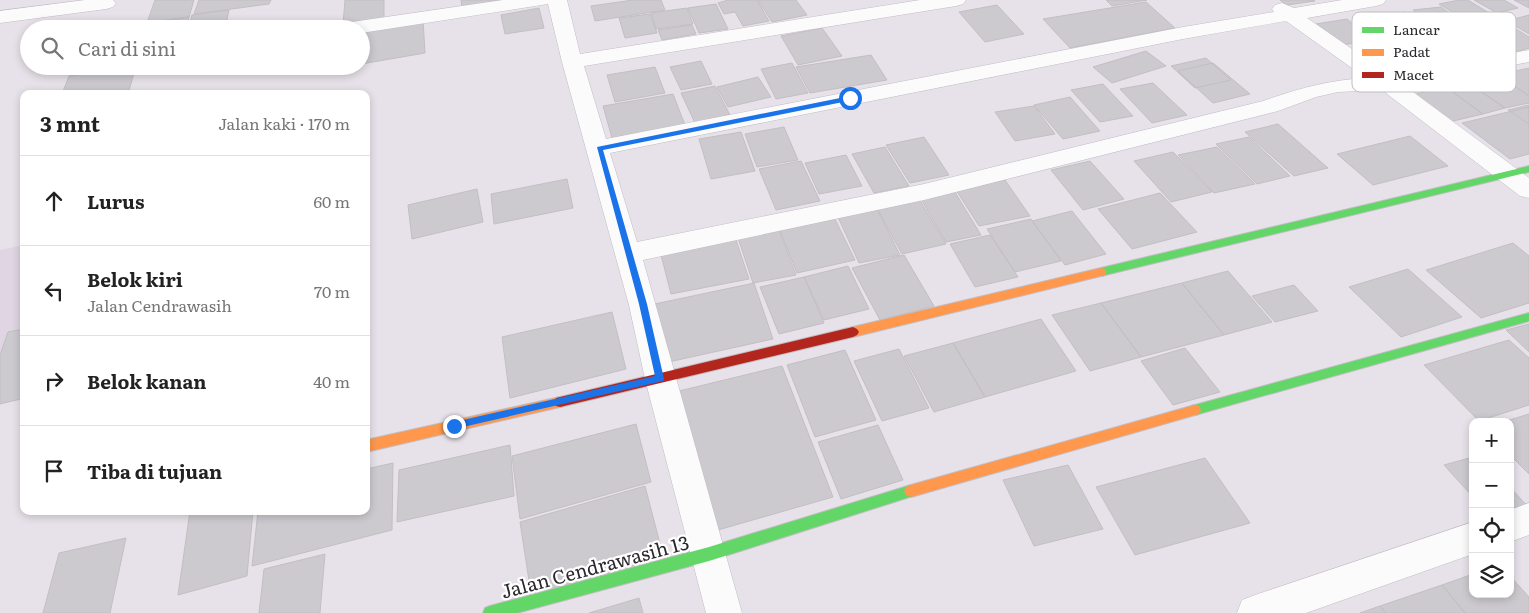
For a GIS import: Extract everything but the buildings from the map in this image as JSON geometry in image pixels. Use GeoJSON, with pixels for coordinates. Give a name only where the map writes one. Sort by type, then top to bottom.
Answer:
{"type":"FeatureCollection","features":[{"type":"Feature","properties":{"kind":"street"},"geometry":{"type":"LineString","coordinates":[[370,25],[542,0]]}},
{"type":"Feature","properties":{"kind":"street"},"geometry":{"type":"LineString","coordinates":[[557,0],[572,62],[629,253],[660,379],[724,613]]}},
{"type":"Feature","properties":{"kind":"street"},"geometry":{"type":"LineString","coordinates":[[572,62],[956,0]]}},
{"type":"Feature","properties":{"kind":"street"},"geometry":{"type":"LineString","coordinates":[[1271,0],[1289,15],[1352,59]]}},
{"type":"Feature","properties":{"kind":"street"},"geometry":{"type":"LineString","coordinates":[[599,148],[1173,35],[1376,0]]}},
{"type":"Feature","properties":{"kind":"street"},"geometry":{"type":"LineString","coordinates":[[0,17],[106,2]]}},
{"type":"Feature","properties":{"kind":"street"},"geometry":{"type":"LineString","coordinates":[[1516,58],[1529,56]]}},
{"type":"Feature","properties":{"kind":"street"},"geometry":{"type":"LineString","coordinates":[[629,253],[924,192],[1270,106],[1310,92],[1352,85]]}},
{"type":"Feature","properties":{"kind":"street"},"geometry":{"type":"LineString","coordinates":[[1400,92],[1518,172],[1529,190]]}},
{"type":"Feature","properties":{"kind":"street"},"geometry":{"type":"LineString","coordinates":[[370,445],[660,379],[1518,172]]}},
{"type":"Feature","properties":{"kind":"street","name":"Jalan Cendrawasih 13"},"geometry":{"type":"LineString","coordinates":[[490,613],[709,554],[962,476],[1529,317]]}},
{"type":"Feature","properties":{"kind":"street"},"geometry":{"type":"LineString","coordinates":[[1514,525],[1529,519]]}},
{"type":"Feature","properties":{"kind":"street"},"geometry":{"type":"LineString","coordinates":[[1255,613],[1469,539]]}},
{"type":"Feature","properties":{"kind":"shaded area"},"geometry":{"type":"Polygon","coordinates":[[[20,246],[20,382],[0,386],[0,250],[20,246]]]}},
{"type":"Feature","properties":{"kind":"traffic: fast"},"geometry":{"type":"LineString","coordinates":[[1101,272],[1529,169]]}},
{"type":"Feature","properties":{"kind":"traffic: fast"},"geometry":{"type":"LineString","coordinates":[[1195,410],[1529,317]]}},
{"type":"Feature","properties":{"kind":"traffic: fast"},"geometry":{"type":"LineString","coordinates":[[490,613],[709,554],[911,491]]}},
{"type":"Feature","properties":{"kind":"traffic: slow"},"geometry":{"type":"LineString","coordinates":[[853,332],[1101,272]]}},
{"type":"Feature","properties":{"kind":"traffic: slow"},"geometry":{"type":"LineString","coordinates":[[370,445],[560,402]]}},
{"type":"Feature","properties":{"kind":"traffic: slow"},"geometry":{"type":"LineString","coordinates":[[911,491],[1195,410]]}},
{"type":"Feature","properties":{"kind":"traffic: jam"},"geometry":{"type":"LineString","coordinates":[[560,402],[853,332]]}},
{"type":"Feature","properties":{"kind":"route"},"geometry":{"type":"LineString","coordinates":[[454,426],[660,379],[643,304],[599,148],[850,98]]}}]}
